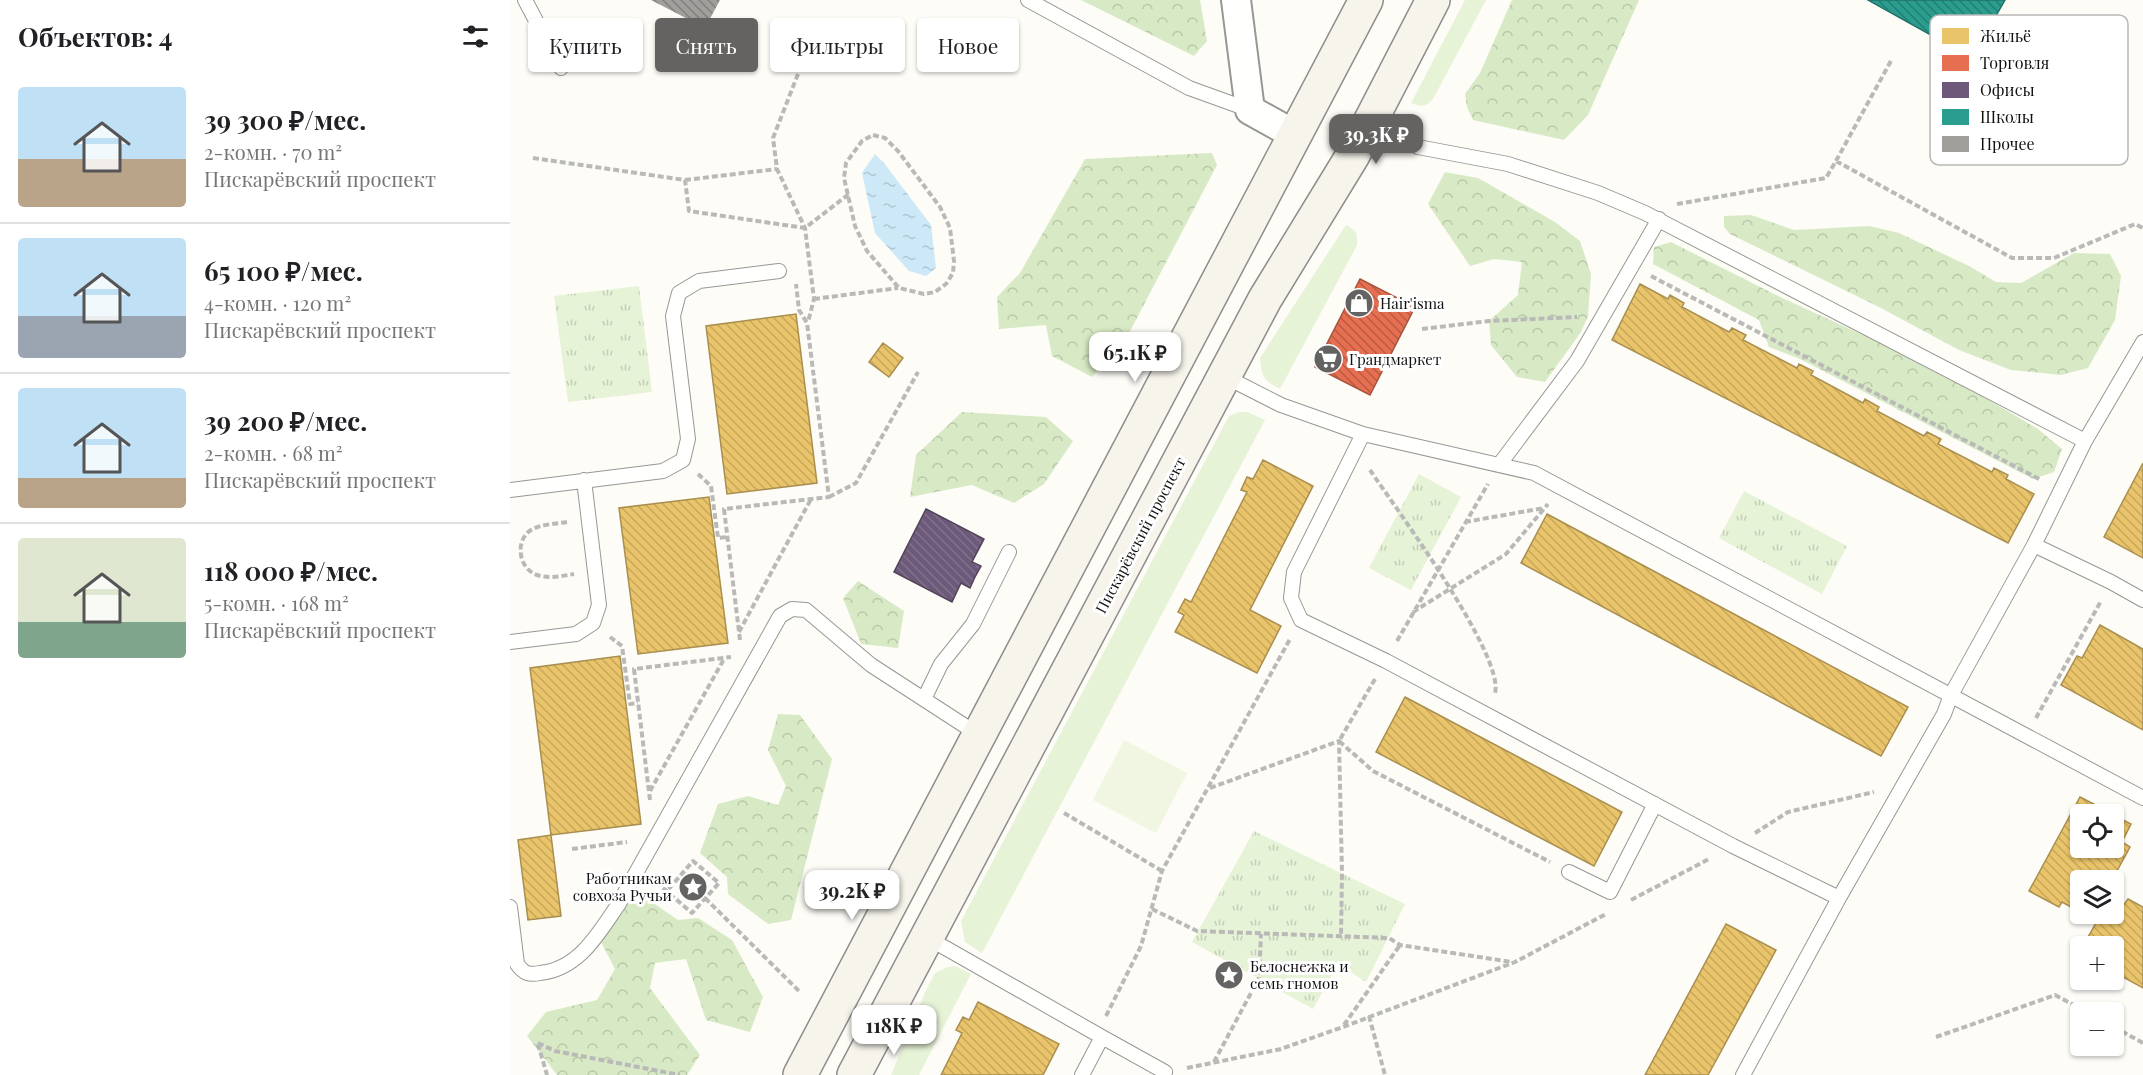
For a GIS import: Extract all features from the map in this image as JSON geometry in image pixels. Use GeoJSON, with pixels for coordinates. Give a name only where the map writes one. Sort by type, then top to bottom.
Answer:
{"type":"FeatureCollection","features":[{"type":"Feature","properties":{"kind":"main road"},"geometry":{"type":"LineString","coordinates":[[800,1075],[1366,0]]}},
{"type":"Feature","properties":{"kind":"main road","name":"Пискарёвский проспект"},"geometry":{"type":"LineString","coordinates":[[854,1075],[1264,299],[1353,154],[1433,0]]}},
{"type":"Feature","properties":{"kind":"street"},"geometry":{"type":"LineString","coordinates":[[1236,0],[1250,110],[1295,135]]}},
{"type":"Feature","properties":{"kind":"lane"},"geometry":{"type":"LineString","coordinates":[[525,0],[535,18]]}},
{"type":"Feature","properties":{"kind":"lane"},"geometry":{"type":"LineString","coordinates":[[1028,0],[1189,88],[1250,110]]}},
{"type":"Feature","properties":{"kind":"lane"},"geometry":{"type":"LineString","coordinates":[[1418,147],[1508,164],[1598,193],[1659,219],[2085,441]]}},
{"type":"Feature","properties":{"kind":"lane"},"geometry":{"type":"LineString","coordinates":[[1499,465],[1578,361],[1659,219]]}},
{"type":"Feature","properties":{"kind":"lane"},"geometry":{"type":"LineString","coordinates":[[510,490],[663,471],[683,460],[688,439],[673,316],[679,293],[699,281],[779,272]]}},
{"type":"Feature","properties":{"kind":"lane"},"geometry":{"type":"LineString","coordinates":[[1743,1075],[1839,898],[1944,714],[1951,695],[2034,545],[2085,441],[2143,342]]}},
{"type":"Feature","properties":{"kind":"lane"},"geometry":{"type":"LineString","coordinates":[[1224,376],[1281,405],[1363,434],[1534,473],[2143,798]]}},
{"type":"Feature","properties":{"kind":"lane"},"geometry":{"type":"LineString","coordinates":[[1363,434],[1294,572],[1291,598],[1300,620],[1386,661],[1733,846],[1839,898]]}},
{"type":"Feature","properties":{"kind":"lane"},"geometry":{"type":"LineString","coordinates":[[510,642],[576,634],[593,623],[599,605],[584,480]]}},
{"type":"Feature","properties":{"kind":"lane"},"geometry":{"type":"LineString","coordinates":[[2034,545],[2143,600]]}},
{"type":"Feature","properties":{"kind":"lane"},"geometry":{"type":"LineString","coordinates":[[924,699],[941,664],[973,624],[1009,552]]}},
{"type":"Feature","properties":{"kind":"lane"},"geometry":{"type":"LineString","coordinates":[[510,907],[517,964],[522,972],[531,975],[551,972],[567,965],[588,948],[618,905],[655,839],[748,659],[780,615],[792,609],[806,610],[871,665],[978,735]]}},
{"type":"Feature","properties":{"kind":"lane"},"geometry":{"type":"LineString","coordinates":[[1569,872],[1610,892],[1655,804]]}},
{"type":"Feature","properties":{"kind":"lane"},"geometry":{"type":"LineString","coordinates":[[928,938],[1165,1074]]}},
{"type":"Feature","properties":{"kind":"lane"},"geometry":{"type":"LineString","coordinates":[[1082,1075],[1102,1037]]}},
{"type":"Feature","properties":{"kind":"path"},"geometry":{"type":"LineString","coordinates":[[1645,213],[1661,207],[1826,178],[1892,59]]}},
{"type":"Feature","properties":{"kind":"path"},"geometry":{"type":"LineString","coordinates":[[798,74],[773,138],[777,169],[806,228],[814,299],[807,323]]}},
{"type":"Feature","properties":{"kind":"path"},"geometry":{"type":"LineString","coordinates":[[814,299],[899,288],[924,294],[935,292],[946,284],[953,273],[950,228],[940,207],[898,151],[885,138],[873,135],[862,141],[846,163],[844,178],[855,226],[867,251],[899,288]]}},
{"type":"Feature","properties":{"kind":"path"},"geometry":{"type":"LineString","coordinates":[[533,158],[685,180],[777,169]]}},
{"type":"Feature","properties":{"kind":"path"},"geometry":{"type":"LineString","coordinates":[[1836,161],[2012,258],[2054,258],[2135,224],[2143,228]]}},
{"type":"Feature","properties":{"kind":"path"},"geometry":{"type":"LineString","coordinates":[[685,180],[689,211],[806,228],[849,194]]}},
{"type":"Feature","properties":{"kind":"path"},"geometry":{"type":"LineString","coordinates":[[1632,266],[2061,490]]}},
{"type":"Feature","properties":{"kind":"path"},"geometry":{"type":"LineString","coordinates":[[799,307],[807,323],[829,496]]}},
{"type":"Feature","properties":{"kind":"path"},"geometry":{"type":"LineString","coordinates":[[1422,329],[1489,321],[1604,315]]}},
{"type":"Feature","properties":{"kind":"path"},"geometry":{"type":"LineString","coordinates":[[572,849],[655,839],[634,669],[724,658],[748,659],[739,632],[724,509],[829,496],[856,483],[918,372]]}},
{"type":"Feature","properties":{"kind":"path"},"geometry":{"type":"LineString","coordinates":[[1356,449],[1463,607],[1496,676],[1496,689],[1489,716]]}},
{"type":"Feature","properties":{"kind":"path"},"geometry":{"type":"LineString","coordinates":[[1341,937],[1339,741],[1499,465]]}},
{"type":"Feature","properties":{"kind":"path"},"geometry":{"type":"LineString","coordinates":[[1412,612],[1506,555],[1562,487]]}},
{"type":"Feature","properties":{"kind":"path"},"geometry":{"type":"LineString","coordinates":[[712,496],[718,538],[727,537]]}},
{"type":"Feature","properties":{"kind":"path"},"geometry":{"type":"LineString","coordinates":[[739,632],[812,499]]}},
{"type":"Feature","properties":{"kind":"path"},"geometry":{"type":"LineString","coordinates":[[1464,522],[1545,507]]}},
{"type":"Feature","properties":{"kind":"path"},"geometry":{"type":"LineString","coordinates":[[588,519],[542,525],[530,531],[522,541],[520,555],[525,567],[536,575],[549,577],[595,572]]}},
{"type":"Feature","properties":{"kind":"path"},"geometry":{"type":"LineString","coordinates":[[2026,736],[2111,582]]}},
{"type":"Feature","properties":{"kind":"path"},"geometry":{"type":"LineString","coordinates":[[1102,1037],[1103,1021],[1141,946],[1162,871],[1300,620]]}},
{"type":"Feature","properties":{"kind":"path"},"geometry":{"type":"LineString","coordinates":[[624,656],[630,704],[638,703]]}},
{"type":"Feature","properties":{"kind":"path"},"geometry":{"type":"LineString","coordinates":[[649,791],[724,658]]}},
{"type":"Feature","properties":{"kind":"path"},"geometry":{"type":"LineString","coordinates":[[1209,788],[1339,741]]}},
{"type":"Feature","properties":{"kind":"path"},"geometry":{"type":"LineString","coordinates":[[1339,741],[1373,771],[1569,872]]}},
{"type":"Feature","properties":{"kind":"path"},"geometry":{"type":"LineString","coordinates":[[1629,902],[1733,846],[1788,812],[1904,785]]}},
{"type":"Feature","properties":{"kind":"path"},"geometry":{"type":"LineString","coordinates":[[1064,813],[1162,871]]}},
{"type":"Feature","properties":{"kind":"path"},"geometry":{"type":"LineString","coordinates":[[693,861],[719,883],[705,898],[692,913],[667,891],[693,861]]}},
{"type":"Feature","properties":{"kind":"path"},"geometry":{"type":"LineString","coordinates":[[705,898],[801,993]]}},
{"type":"Feature","properties":{"kind":"path"},"geometry":{"type":"LineString","coordinates":[[1152,909],[1197,931],[1389,938],[1400,945],[1515,962]]}},
{"type":"Feature","properties":{"kind":"path"},"geometry":{"type":"LineString","coordinates":[[1165,1074],[1281,1048],[1343,1027],[1515,962],[1608,912]]}},
{"type":"Feature","properties":{"kind":"path"},"geometry":{"type":"LineString","coordinates":[[1213,1063],[1259,978],[1261,934]]}},
{"type":"Feature","properties":{"kind":"path"},"geometry":{"type":"LineString","coordinates":[[1343,1027],[1400,945]]}},
{"type":"Feature","properties":{"kind":"path"},"geometry":{"type":"LineString","coordinates":[[1936,1037],[2055,995],[2070,1003]]}},
{"type":"Feature","properties":{"kind":"path"},"geometry":{"type":"LineString","coordinates":[[1369,1016],[1385,1075]]}},
{"type":"Feature","properties":{"kind":"path"},"geometry":{"type":"LineString","coordinates":[[2124,1033],[2143,1043]]}},
{"type":"Feature","properties":{"kind":"path"},"geometry":{"type":"LineString","coordinates":[[547,1075],[538,1043],[555,1051],[680,1075]]}},
{"type":"Feature","properties":{"kind":"green space"},"geometry":{"type":"Polygon","coordinates":[[[1081,0],[1200,0],[1207,41],[1194,56],[1081,0]]]}},
{"type":"Feature","properties":{"kind":"green space"},"geometry":{"type":"Polygon","coordinates":[[[1465,0],[1486,0],[1433,99],[1423,106],[1411,103],[1465,0]]]}},
{"type":"Feature","properties":{"kind":"green space"},"geometry":{"type":"Polygon","coordinates":[[[1512,0],[1639,0],[1588,115],[1564,140],[1473,120],[1467,107],[1465,94],[1480,73],[1512,0]]]}},
{"type":"Feature","properties":{"kind":"green space"},"geometry":{"type":"Polygon","coordinates":[[[1212,153],[1217,165],[1128,335],[1092,377],[1052,356],[1046,325],[999,329],[997,297],[1020,273],[1085,159],[1212,153]]]}},
{"type":"Feature","properties":{"kind":"green space"},"geometry":{"type":"Polygon","coordinates":[[[1445,172],[1478,178],[1555,222],[1580,241],[1591,274],[1588,316],[1581,332],[1545,382],[1517,377],[1491,345],[1489,321],[1518,295],[1522,262],[1494,259],[1470,266],[1428,204],[1445,172]]]}},
{"type":"Feature","properties":{"kind":"green space"},"geometry":{"type":"Polygon","coordinates":[[[1751,215],[1794,230],[1869,226],[1899,233],[1969,266],[1996,282],[2021,283],[2074,253],[2110,254],[2121,276],[2115,320],[2088,368],[2061,375],[2011,370],[1959,350],[1881,308],[1730,234],[1724,227],[1724,216],[1751,215]]]}},
{"type":"Feature","properties":{"kind":"green space"},"geometry":{"type":"Polygon","coordinates":[[[1346,225],[1356,233],[1357,245],[1280,389],[1264,377],[1260,358],[1346,225]]]}},
{"type":"Feature","properties":{"kind":"green space"},"geometry":{"type":"Polygon","coordinates":[[[1671,242],[1776,295],[1935,368],[2038,429],[2062,449],[2054,472],[2033,479],[1800,359],[1769,347],[1759,320],[1653,264],[1654,247],[1671,242]]]}},
{"type":"Feature","properties":{"kind":"green space"},"geometry":{"type":"Polygon","coordinates":[[[639,286],[652,392],[568,402],[554,296],[639,286]]]}},
{"type":"Feature","properties":{"kind":"green space"},"geometry":{"type":"Polygon","coordinates":[[[962,412],[1046,417],[1073,441],[1044,484],[1014,503],[972,485],[910,497],[916,455],[962,412]]]}},
{"type":"Feature","properties":{"kind":"green space"},"geometry":{"type":"Polygon","coordinates":[[[1247,412],[1265,420],[982,953],[965,942],[961,921],[1229,416],[1247,412]]]}},
{"type":"Feature","properties":{"kind":"green space"},"geometry":{"type":"Polygon","coordinates":[[[1419,474],[1461,497],[1411,590],[1369,568],[1419,474]]]}},
{"type":"Feature","properties":{"kind":"green space"},"geometry":{"type":"Polygon","coordinates":[[[1744,491],[1847,546],[1822,594],[1719,538],[1744,491]]]}},
{"type":"Feature","properties":{"kind":"green space"},"geometry":{"type":"Polygon","coordinates":[[[858,581],[904,611],[898,648],[861,644],[843,598],[858,581]]]}},
{"type":"Feature","properties":{"kind":"green space"},"geometry":{"type":"Polygon","coordinates":[[[778,714],[800,715],[832,759],[791,920],[768,924],[728,894],[727,877],[700,853],[718,804],[748,796],[778,805],[786,786],[768,750],[778,714]]]}},
{"type":"Feature","properties":{"kind":"green space"},"geometry":{"type":"Polygon","coordinates":[[[1124,740],[1187,773],[1156,833],[1093,800],[1124,740]]]}},
{"type":"Feature","properties":{"kind":"green space"},"geometry":{"type":"Polygon","coordinates":[[[1254,831],[1405,904],[1366,982],[1338,964],[1313,1009],[1192,942],[1254,831]]]}},
{"type":"Feature","properties":{"kind":"green space"},"geometry":{"type":"Polygon","coordinates":[[[649,900],[678,920],[698,918],[732,940],[763,997],[750,1032],[706,1020],[686,959],[655,963],[650,988],[700,1055],[687,1075],[557,1075],[527,1036],[546,1012],[597,1000],[615,969],[600,940],[623,902],[649,900]]]}},
{"type":"Feature","properties":{"kind":"green space"},"geometry":{"type":"Polygon","coordinates":[[[955,966],[971,974],[919,1075],[891,1075],[935,973],[955,966]]]}},
{"type":"Feature","properties":{"kind":"water"},"geometry":{"type":"Polygon","coordinates":[[[875,154],[931,225],[936,268],[926,276],[909,271],[875,233],[862,173],[875,154]]]}},
{"type":"Feature","properties":{"kind":"building: Жильё"},"geometry":{"type":"Polygon","coordinates":[[[1640,284],[1668,299],[1670,295],[1684,303],[1682,307],[1729,332],[1732,328],[1746,335],[1743,340],[1797,368],[1799,364],[1813,371],[1811,375],[1863,403],[1865,399],[1879,407],[1877,411],[1924,436],[1927,432],[1941,439],[1938,444],[1992,472],[1994,468],[2008,475],[2006,479],[2034,494],[2008,543],[1612,340],[1640,284]]]}},
{"type":"Feature","properties":{"kind":"building: Жильё"},"geometry":{"type":"Polygon","coordinates":[[[796,314],[817,483],[727,494],[706,326],[796,314]]]}},
{"type":"Feature","properties":{"kind":"building: Жильё"},"geometry":{"type":"Polygon","coordinates":[[[883,343],[903,358],[889,377],[869,362],[883,343]]]}},
{"type":"Feature","properties":{"kind":"building: Жильё"},"geometry":{"type":"Polygon","coordinates":[[[1263,460],[1313,486],[1250,610],[1281,626],[1257,673],[1175,632],[1184,615],[1178,612],[1185,599],[1191,602],[1247,492],[1241,490],[1247,477],[1253,479],[1263,460]]]}},
{"type":"Feature","properties":{"kind":"building: Жильё"},"geometry":{"type":"Polygon","coordinates":[[[2143,463],[2143,558],[2104,537],[2143,463]]]}},
{"type":"Feature","properties":{"kind":"building: Жильё"},"geometry":{"type":"Polygon","coordinates":[[[709,497],[728,643],[638,654],[619,508],[709,497]]]}},
{"type":"Feature","properties":{"kind":"building: Жильё"},"geometry":{"type":"Polygon","coordinates":[[[1547,514],[1908,707],[1881,756],[1521,563],[1547,514]]]}},
{"type":"Feature","properties":{"kind":"building: Жильё"},"geometry":{"type":"Polygon","coordinates":[[[2100,625],[2143,649],[2143,730],[2061,685],[2077,656],[2082,658],[2100,625]]]}},
{"type":"Feature","properties":{"kind":"building: Жильё"},"geometry":{"type":"Polygon","coordinates":[[[620,656],[641,824],[551,835],[530,668],[620,656]]]}},
{"type":"Feature","properties":{"kind":"building: Жильё"},"geometry":{"type":"Polygon","coordinates":[[[1405,697],[1622,812],[1594,866],[1376,752],[1405,697]]]}},
{"type":"Feature","properties":{"kind":"building: Жильё"},"geometry":{"type":"Polygon","coordinates":[[[2080,797],[2094,804],[2076,804],[2080,797]]]}},
{"type":"Feature","properties":{"kind":"building: Жильё"},"geometry":{"type":"Polygon","coordinates":[[[2070,815],[2070,858],[2124,858],[2117,870],[2070,870],[2070,906],[2062,902],[2059,907],[2029,891],[2070,815]]]}},
{"type":"Feature","properties":{"kind":"building: Жильё"},"geometry":{"type":"Polygon","coordinates":[[[2124,820],[2131,824],[2124,838],[2124,820]]]}},
{"type":"Feature","properties":{"kind":"building: Жильё"},"geometry":{"type":"Polygon","coordinates":[[[551,835],[561,916],[528,920],[518,840],[551,835]]]}},
{"type":"Feature","properties":{"kind":"building: Жильё"},"geometry":{"type":"Polygon","coordinates":[[[2124,843],[2130,847],[2124,858],[2124,843]]]}},
{"type":"Feature","properties":{"kind":"building: Жильё"},"geometry":{"type":"Polygon","coordinates":[[[2128,899],[2143,907],[2143,988],[2124,978],[2124,936],[2089,936],[2095,924],[2124,924],[2124,905],[2128,899]]]}},
{"type":"Feature","properties":{"kind":"building: Жильё"},"geometry":{"type":"Polygon","coordinates":[[[1726,924],[1776,950],[1708,1075],[1645,1075],[1726,924]]]}},
{"type":"Feature","properties":{"kind":"building: Жильё"},"geometry":{"type":"Polygon","coordinates":[[[978,1002],[1059,1044],[1043,1075],[941,1075],[962,1033],[956,1030],[963,1017],[969,1020],[978,1002]]]}},
{"type":"Feature","properties":{"kind":"building: Торговля"},"geometry":{"type":"Polygon","coordinates":[[[1360,279],[1415,307],[1370,395],[1315,367],[1360,279]]]}},
{"type":"Feature","properties":{"kind":"building: Офисы"},"geometry":{"type":"Polygon","coordinates":[[[926,509],[984,539],[972,562],[981,566],[970,588],[961,583],[952,602],[894,572],[926,509]]]}},
{"type":"Feature","properties":{"kind":"building: Школы"},"geometry":{"type":"Polygon","coordinates":[[[1868,0],[2005,0],[1996,15],[1930,15],[1930,35],[1868,0]]]}},
{"type":"Feature","properties":{"kind":"building: Прочее"},"geometry":{"type":"Polygon","coordinates":[[[651,0],[720,0],[710,18],[686,18],[651,0]]]}},
{"type":"Feature","properties":{"kind":"place","name":"Hair'isma"},"geometry":{"type":"Point","coordinates":[1359,303]}},
{"type":"Feature","properties":{"kind":"place","name":"Грандмаркет"},"geometry":{"type":"Point","coordinates":[1328,359]}},
{"type":"Feature","properties":{"kind":"place","name":"Работникам совхоза Ручьи"},"geometry":{"type":"Point","coordinates":[693,887]}},
{"type":"Feature","properties":{"kind":"place","name":"Белоснежка и семь гномов"},"geometry":{"type":"Point","coordinates":[1229,975]}}]}
